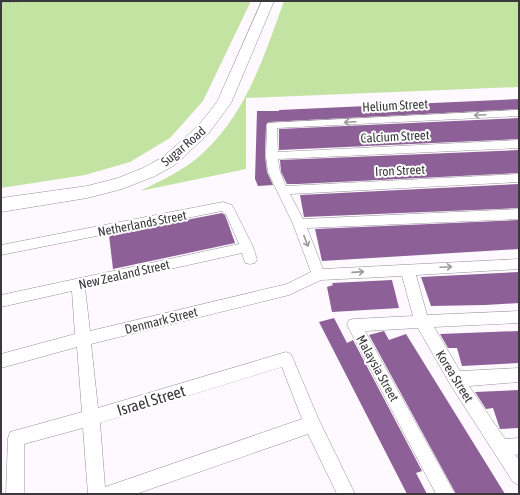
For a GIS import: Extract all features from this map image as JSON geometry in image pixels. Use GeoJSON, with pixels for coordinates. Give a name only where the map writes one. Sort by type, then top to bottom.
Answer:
{"type":"FeatureCollection","features":[{"type":"Feature","properties":{"kind":"main road","name":"Sugar Road"},"geometry":{"type":"LineString","coordinates":[[1,205],[87,192],[122,183],[149,172],[169,161],[203,130],[224,103],[268,1]]}},
{"type":"Feature","properties":{"kind":"street","name":"Helium Street"},"geometry":{"type":"LineString","coordinates":[[272,156],[272,125],[519,114]]}},
{"type":"Feature","properties":{"kind":"street","name":"Calcium Street"},"geometry":{"type":"LineString","coordinates":[[272,156],[519,144]]}},
{"type":"Feature","properties":{"kind":"street"},"geometry":{"type":"LineString","coordinates":[[272,156],[274,172],[299,224],[319,275],[519,264]]}},
{"type":"Feature","properties":{"kind":"street","name":"Iron Street"},"geometry":{"type":"LineString","coordinates":[[283,190],[519,178]]}},
{"type":"Feature","properties":{"kind":"street","name":"Netherlands Street"},"geometry":{"type":"LineString","coordinates":[[1,250],[223,206],[228,208],[231,212],[249,253]]}},
{"type":"Feature","properties":{"kind":"street"},"geometry":{"type":"LineString","coordinates":[[299,224],[519,214]]}},
{"type":"Feature","properties":{"kind":"street","name":"New Zealand Street"},"geometry":{"type":"LineString","coordinates":[[1,301],[249,253]]}},
{"type":"Feature","properties":{"kind":"street","name":"Korea Street"},"geometry":{"type":"LineString","coordinates":[[407,269],[422,321],[456,379],[519,476]]}},
{"type":"Feature","properties":{"kind":"street","name":"Denmark Street"},"geometry":{"type":"LineString","coordinates":[[1,361],[83,339],[289,289],[319,275]]}},
{"type":"Feature","properties":{"kind":"street"},"geometry":{"type":"LineString","coordinates":[[78,285],[97,494]]}},
{"type":"Feature","properties":{"kind":"street","name":"Malaysia Street"},"geometry":{"type":"LineString","coordinates":[[446,494],[354,325],[519,317]]}},
{"type":"Feature","properties":{"kind":"street","name":"Israel Street"},"geometry":{"type":"LineString","coordinates":[[15,494],[16,438],[91,418],[286,359],[312,424]]}},
{"type":"Feature","properties":{"kind":"street"},"geometry":{"type":"LineString","coordinates":[[456,379],[519,376]]}},
{"type":"Feature","properties":{"kind":"street"},"geometry":{"type":"LineString","coordinates":[[110,494],[312,424],[346,494]]}},
{"type":"Feature","properties":{"kind":"street"},"geometry":{"type":"LineString","coordinates":[[501,448],[519,446]]}},
{"type":"Feature","properties":{"kind":"path"},"geometry":{"type":"LineString","coordinates":[[1,2],[30,1]]}},
{"type":"Feature","properties":{"kind":"green space"},"geometry":{"type":"Polygon","coordinates":[[[1,1],[251,1],[203,101],[170,138],[130,162],[85,175],[1,188],[1,1]]]}},
{"type":"Feature","properties":{"kind":"green space"},"geometry":{"type":"Polygon","coordinates":[[[284,1],[519,1],[519,87],[246,98],[246,169],[140,191],[189,165],[218,137],[231,120],[243,102],[261,62],[284,1]]]}},
{"type":"Feature","properties":{"kind":"building"},"geometry":{"type":"Polygon","coordinates":[[[519,99],[519,109],[268,122],[266,125],[265,156],[267,172],[273,185],[258,186],[255,179],[257,111],[519,99]]]}},
{"type":"Feature","properties":{"kind":"building"},"geometry":{"type":"Polygon","coordinates":[[[519,118],[519,139],[279,150],[279,129],[519,118]]]}},
{"type":"Feature","properties":{"kind":"building"},"geometry":{"type":"Polygon","coordinates":[[[519,150],[519,173],[298,184],[287,184],[281,172],[280,160],[519,150]]]}},
{"type":"Feature","properties":{"kind":"building"},"geometry":{"type":"Polygon","coordinates":[[[519,184],[519,208],[304,217],[300,195],[519,184]]]}},
{"type":"Feature","properties":{"kind":"building"},"geometry":{"type":"Polygon","coordinates":[[[222,213],[225,215],[235,243],[113,269],[109,235],[222,213]]]}},
{"type":"Feature","properties":{"kind":"building"},"geometry":{"type":"Polygon","coordinates":[[[519,220],[519,249],[322,261],[315,229],[519,220]]]}},
{"type":"Feature","properties":{"kind":"building"},"geometry":{"type":"Polygon","coordinates":[[[519,272],[519,303],[485,305],[431,306],[421,277],[519,272]]]}},
{"type":"Feature","properties":{"kind":"building"},"geometry":{"type":"Polygon","coordinates":[[[392,280],[399,308],[332,312],[327,287],[333,285],[332,283],[392,280]]]}},
{"type":"Feature","properties":{"kind":"building"},"geometry":{"type":"Polygon","coordinates":[[[334,318],[347,343],[353,340],[422,471],[416,473],[427,494],[407,494],[319,322],[334,318]]]}},
{"type":"Feature","properties":{"kind":"building"},"geometry":{"type":"Polygon","coordinates":[[[384,331],[389,340],[406,334],[505,494],[456,494],[369,335],[384,331]]]}},
{"type":"Feature","properties":{"kind":"building"},"geometry":{"type":"Polygon","coordinates":[[[519,331],[519,363],[462,366],[457,348],[448,348],[440,334],[519,331]]]}},
{"type":"Feature","properties":{"kind":"building"},"geometry":{"type":"Polygon","coordinates":[[[519,390],[519,428],[500,429],[493,408],[486,409],[475,392],[519,390]]]}}]}
